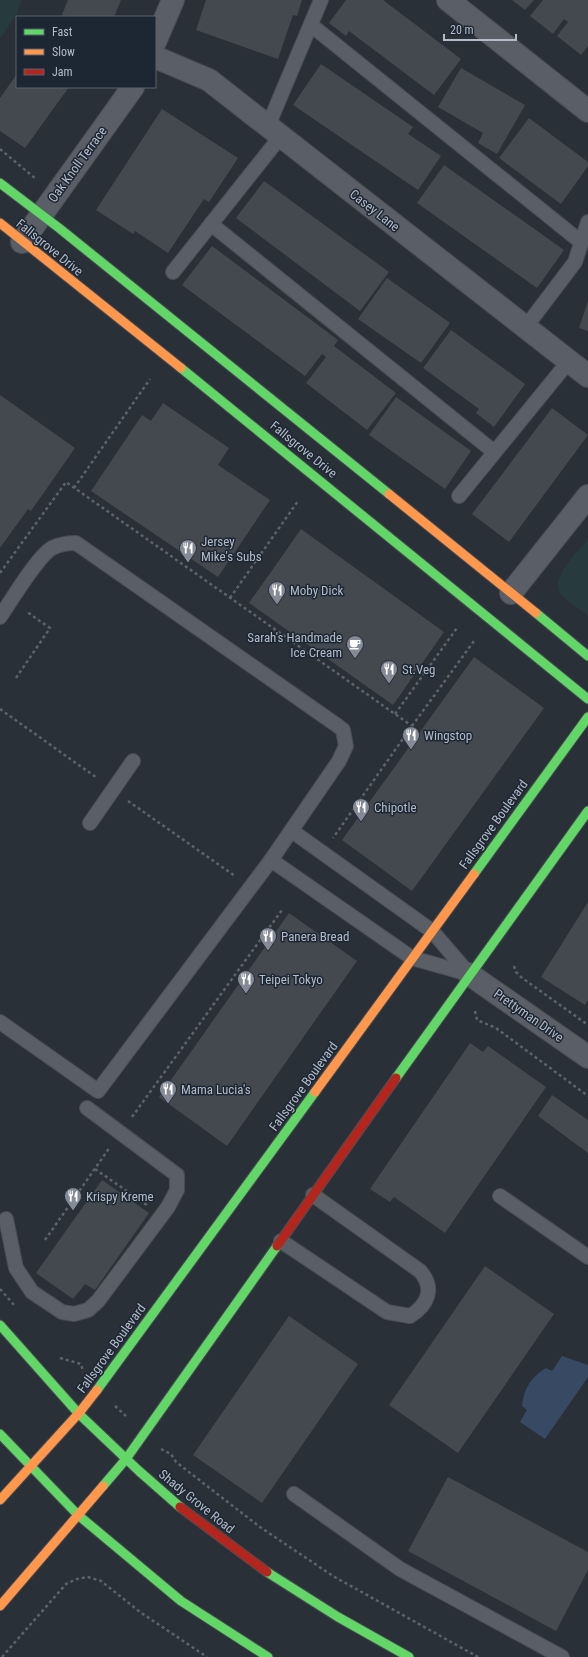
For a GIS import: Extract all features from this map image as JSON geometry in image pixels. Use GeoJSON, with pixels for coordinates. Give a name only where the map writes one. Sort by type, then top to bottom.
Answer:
{"type":"FeatureCollection","features":[{"type":"Feature","properties":{"kind":"street"},"geometry":{"type":"LineString","coordinates":[[156,40],[173,0]]}},
{"type":"Feature","properties":{"kind":"street"},"geometry":{"type":"LineString","coordinates":[[448,0],[588,111]]}},
{"type":"Feature","properties":{"kind":"street","name":"Casey Lane"},"geometry":{"type":"LineString","coordinates":[[156,57],[209,80],[588,376]]}},
{"type":"Feature","properties":{"kind":"street","name":"Oak Knoll Terrace"},"geometry":{"type":"LineString","coordinates":[[22,242],[132,88]]}},
{"type":"Feature","properties":{"kind":"street","name":"Fallsgrove Drive"},"geometry":{"type":"LineString","coordinates":[[0,183],[41,214],[588,656]]}},
{"type":"Feature","properties":{"kind":"street","name":"Fallsgrove Drive"},"geometry":{"type":"LineString","coordinates":[[0,223],[320,480],[588,699]]}},
{"type":"Feature","properties":{"kind":"street"},"geometry":{"type":"LineString","coordinates":[[511,593],[588,496]]}},
{"type":"Feature","properties":{"kind":"street","name":"Fallsgrove Boulevard"},"geometry":{"type":"LineString","coordinates":[[0,1500],[79,1413],[98,1389],[588,717]]}},
{"type":"Feature","properties":{"kind":"street"},"geometry":{"type":"LineString","coordinates":[[0,1606],[126,1459],[469,974],[588,811]]}},
{"type":"Feature","properties":{"kind":"street","name":"Prettyman Drive"},"geometry":{"type":"LineString","coordinates":[[469,974],[588,1057]]}},
{"type":"Feature","properties":{"kind":"street","name":"Shady Grove Road"},"geometry":{"type":"LineString","coordinates":[[0,1325],[59,1393],[126,1459],[224,1542],[322,1607],[409,1657]]}},
{"type":"Feature","properties":{"kind":"street"},"geometry":{"type":"LineString","coordinates":[[0,1434],[78,1515],[181,1601],[268,1657]]}},
{"type":"Feature","properties":{"kind":"lane"},"geometry":{"type":"LineString","coordinates":[[173,272],[211,224],[275,131],[310,25],[321,0]]}},
{"type":"Feature","properties":{"kind":"lane"},"geometry":{"type":"LineString","coordinates":[[310,25],[581,242]]}},
{"type":"Feature","properties":{"kind":"lane"},"geometry":{"type":"LineString","coordinates":[[525,328],[575,262],[588,222]]}},
{"type":"Feature","properties":{"kind":"lane"},"geometry":{"type":"LineString","coordinates":[[211,224],[493,451]]}},
{"type":"Feature","properties":{"kind":"lane"},"geometry":{"type":"LineString","coordinates":[[458,496],[493,451],[569,361]]}},
{"type":"Feature","properties":{"kind":"lane"},"geometry":{"type":"LineString","coordinates":[[0,617],[39,561],[51,549],[63,544],[76,543],[338,726],[343,730],[346,746],[292,831],[98,1092],[0,1022]]}},
{"type":"Feature","properties":{"kind":"lane"},"geometry":{"type":"LineString","coordinates":[[90,823],[133,761]]}},
{"type":"Feature","properties":{"kind":"lane"},"geometry":{"type":"LineString","coordinates":[[292,831],[432,931],[469,974]]}},
{"type":"Feature","properties":{"kind":"lane"},"geometry":{"type":"LineString","coordinates":[[271,860],[412,958],[469,974]]}},
{"type":"Feature","properties":{"kind":"lane"},"geometry":{"type":"LineString","coordinates":[[6,1219],[16,1268],[32,1292],[62,1312],[74,1314],[88,1310],[98,1301],[162,1216],[176,1190],[177,1175],[86,1108]]}},
{"type":"Feature","properties":{"kind":"lane"},"geometry":{"type":"LineString","coordinates":[[281,1241],[387,1312],[410,1316],[420,1310],[425,1302],[429,1290],[427,1278],[420,1271],[313,1195]]}},
{"type":"Feature","properties":{"kind":"lane"},"geometry":{"type":"LineString","coordinates":[[500,1196],[588,1258]]}},
{"type":"Feature","properties":{"kind":"lane"},"geometry":{"type":"LineString","coordinates":[[294,1494],[400,1569],[562,1657]]}},
{"type":"Feature","properties":{"kind":"path"},"geometry":{"type":"LineString","coordinates":[[74,488],[150,379]]}},
{"type":"Feature","properties":{"kind":"path"},"geometry":{"type":"LineString","coordinates":[[230,598],[298,501]]}},
{"type":"Feature","properties":{"kind":"path"},"geometry":{"type":"LineString","coordinates":[[16,678],[50,628],[27,612]]}},
{"type":"Feature","properties":{"kind":"path"},"geometry":{"type":"LineString","coordinates":[[395,714],[457,628]]}},
{"type":"Feature","properties":{"kind":"path"},"geometry":{"type":"LineString","coordinates":[[412,726],[474,641]]}},
{"type":"Feature","properties":{"kind":"path"},"geometry":{"type":"LineString","coordinates":[[0,709],[100,781]]}},
{"type":"Feature","properties":{"kind":"path"},"geometry":{"type":"LineString","coordinates":[[125,798],[240,880]]}},
{"type":"Feature","properties":{"kind":"path"},"geometry":{"type":"LineString","coordinates":[[127,1123],[282,910]]}},
{"type":"Feature","properties":{"kind":"path"},"geometry":{"type":"LineString","coordinates":[[514,966],[516,972],[521,977],[588,1025]]}},
{"type":"Feature","properties":{"kind":"path"},"geometry":{"type":"LineString","coordinates":[[475,1011],[477,1020],[496,1028],[588,1096]]}},
{"type":"Feature","properties":{"kind":"path"},"geometry":{"type":"LineString","coordinates":[[44,1240],[112,1144]]}},
{"type":"Feature","properties":{"kind":"path"},"geometry":{"type":"LineString","coordinates":[[95,1169],[162,1216]]}},
{"type":"Feature","properties":{"kind":"path"},"geometry":{"type":"LineString","coordinates":[[82,1371],[98,1389],[163,1452],[171,1454],[176,1462],[260,1527],[333,1576],[478,1657]]}},
{"type":"Feature","properties":{"kind":"path"},"geometry":{"type":"LineString","coordinates":[[2,1657],[66,1584],[77,1579],[88,1577],[100,1581],[140,1612],[207,1657]]}},
{"type":"Feature","properties":{"kind":"green space"},"geometry":{"type":"Polygon","coordinates":[[[0,0],[22,0],[17,13],[0,39],[0,0]]]}},
{"type":"Feature","properties":{"kind":"green space"},"geometry":{"type":"Polygon","coordinates":[[[588,539],[588,616],[564,597],[558,588],[559,580],[566,565],[588,539]]]}},
{"type":"Feature","properties":{"kind":"water"},"geometry":{"type":"Polygon","coordinates":[[[562,1356],[588,1365],[588,1377],[545,1439],[520,1422],[527,1410],[522,1406],[524,1394],[532,1379],[536,1375],[546,1368],[552,1371],[562,1356]]]}},
{"type":"Feature","properties":{"kind":"building"},"geometry":{"type":"Polygon","coordinates":[[[68,0],[121,0],[114,16],[61,16],[68,0]]]}},
{"type":"Feature","properties":{"kind":"building"},"geometry":{"type":"Polygon","coordinates":[[[206,0],[302,0],[297,16],[293,15],[278,59],[196,30],[206,0]]]}},
{"type":"Feature","properties":{"kind":"building"},"geometry":{"type":"Polygon","coordinates":[[[346,0],[383,0],[461,59],[434,95],[349,31],[346,36],[329,23],[346,0]]]}},
{"type":"Feature","properties":{"kind":"building"},"geometry":{"type":"Polygon","coordinates":[[[512,0],[534,0],[525,10],[512,0]]]}},
{"type":"Feature","properties":{"kind":"building"},"geometry":{"type":"Polygon","coordinates":[[[543,0],[588,0],[588,46],[581,55],[557,36],[568,22],[564,19],[553,34],[530,16],[543,0]]]}},
{"type":"Feature","properties":{"kind":"building"},"geometry":{"type":"Polygon","coordinates":[[[321,64],[413,127],[408,134],[441,156],[418,190],[293,105],[321,64]]]}},
{"type":"Feature","properties":{"kind":"building"},"geometry":{"type":"Polygon","coordinates":[[[461,68],[525,105],[497,154],[478,143],[483,133],[438,107],[461,68]]]}},
{"type":"Feature","properties":{"kind":"building"},"geometry":{"type":"Polygon","coordinates":[[[16,75],[16,88],[68,88],[25,148],[0,131],[0,98],[16,75]]]}},
{"type":"Feature","properties":{"kind":"building"},"geometry":{"type":"Polygon","coordinates":[[[162,109],[238,158],[209,202],[204,199],[168,253],[135,231],[133,234],[96,210],[162,109]]]}},
{"type":"Feature","properties":{"kind":"building"},"geometry":{"type":"Polygon","coordinates":[[[529,118],[588,162],[588,166],[561,204],[499,158],[529,118]]]}},
{"type":"Feature","properties":{"kind":"building"},"geometry":{"type":"Polygon","coordinates":[[[444,165],[564,250],[537,288],[417,203],[444,165]]]}},
{"type":"Feature","properties":{"kind":"building"},"geometry":{"type":"Polygon","coordinates":[[[264,181],[389,272],[360,311],[236,218],[264,181]]]}},
{"type":"Feature","properties":{"kind":"building"},"geometry":{"type":"Polygon","coordinates":[[[212,246],[338,340],[334,346],[396,393],[367,430],[306,383],[326,357],[322,354],[305,376],[182,285],[212,246]]]}},
{"type":"Feature","properties":{"kind":"building"},"geometry":{"type":"Polygon","coordinates":[[[387,278],[450,323],[421,363],[358,319],[387,278]]]}},
{"type":"Feature","properties":{"kind":"building"},"geometry":{"type":"Polygon","coordinates":[[[588,301],[588,331],[579,328],[588,301]]]}},
{"type":"Feature","properties":{"kind":"building"},"geometry":{"type":"Polygon","coordinates":[[[451,330],[525,384],[494,427],[476,413],[479,409],[423,368],[451,330]]]}},
{"type":"Feature","properties":{"kind":"building"},"geometry":{"type":"Polygon","coordinates":[[[0,395],[75,448],[31,511],[28,509],[0,548],[0,395]]]}},
{"type":"Feature","properties":{"kind":"building"},"geometry":{"type":"Polygon","coordinates":[[[396,397],[471,451],[445,489],[369,435],[396,397]]]}},
{"type":"Feature","properties":{"kind":"building"},"geometry":{"type":"Polygon","coordinates":[[[163,403],[229,448],[218,465],[270,500],[218,577],[91,491],[142,415],[151,421],[163,403]]]}},
{"type":"Feature","properties":{"kind":"building"},"geometry":{"type":"Polygon","coordinates":[[[552,408],[588,435],[509,542],[472,514],[552,408]]]}},
{"type":"Feature","properties":{"kind":"building"},"geometry":{"type":"Polygon","coordinates":[[[301,529],[444,632],[393,705],[249,603],[301,529]]]}},
{"type":"Feature","properties":{"kind":"building"},"geometry":{"type":"Polygon","coordinates":[[[474,657],[544,708],[412,891],[342,840],[474,657]]]}},
{"type":"Feature","properties":{"kind":"building"},"geometry":{"type":"Polygon","coordinates":[[[588,902],[588,1000],[585,1005],[541,977],[588,902]]]}},
{"type":"Feature","properties":{"kind":"building"},"geometry":{"type":"Polygon","coordinates":[[[289,913],[357,961],[227,1146],[159,1097],[289,913]]]}},
{"type":"Feature","properties":{"kind":"building"},"geometry":{"type":"Polygon","coordinates":[[[470,1043],[483,1052],[488,1046],[546,1087],[445,1233],[394,1197],[390,1202],[370,1189],[470,1043]]]}},
{"type":"Feature","properties":{"kind":"building"},"geometry":{"type":"Polygon","coordinates":[[[552,1095],[588,1120],[588,1153],[538,1116],[552,1095]]]}},
{"type":"Feature","properties":{"kind":"building"},"geometry":{"type":"Polygon","coordinates":[[[102,1180],[149,1213],[95,1290],[85,1284],[73,1299],[36,1273],[102,1180]]]}},
{"type":"Feature","properties":{"kind":"building"},"geometry":{"type":"Polygon","coordinates":[[[485,1266],[554,1314],[458,1453],[389,1405],[485,1266]]]}},
{"type":"Feature","properties":{"kind":"building"},"geometry":{"type":"Polygon","coordinates":[[[289,1316],[358,1364],[262,1503],[193,1455],[289,1316]]]}},
{"type":"Feature","properties":{"kind":"building"},"geometry":{"type":"Polygon","coordinates":[[[448,1477],[588,1552],[588,1570],[556,1631],[408,1551],[448,1477]]]}},
{"type":"Feature","properties":{"kind":"traffic: fast"},"geometry":{"type":"LineString","coordinates":[[0,183],[59,228],[389,494]]}},
{"type":"Feature","properties":{"kind":"traffic: fast"},"geometry":{"type":"LineString","coordinates":[[181,368],[588,699]]}},
{"type":"Feature","properties":{"kind":"traffic: fast"},"geometry":{"type":"LineString","coordinates":[[536,613],[588,656]]}},
{"type":"Feature","properties":{"kind":"traffic: fast"},"geometry":{"type":"LineString","coordinates":[[474,874],[588,717]]}},
{"type":"Feature","properties":{"kind":"traffic: fast"},"geometry":{"type":"LineString","coordinates":[[396,1078],[588,811]]}},
{"type":"Feature","properties":{"kind":"traffic: fast"},"geometry":{"type":"LineString","coordinates":[[97,1390],[315,1092]]}},
{"type":"Feature","properties":{"kind":"traffic: fast"},"geometry":{"type":"LineString","coordinates":[[103,1486],[126,1459],[277,1246]]}},
{"type":"Feature","properties":{"kind":"traffic: fast"},"geometry":{"type":"LineString","coordinates":[[0,1325],[79,1414],[139,1471],[180,1507]]}},
{"type":"Feature","properties":{"kind":"traffic: fast"},"geometry":{"type":"LineString","coordinates":[[0,1434],[78,1515],[181,1601],[268,1657]]}},
{"type":"Feature","properties":{"kind":"traffic: fast"},"geometry":{"type":"LineString","coordinates":[[267,1572],[338,1617],[409,1657]]}},
{"type":"Feature","properties":{"kind":"traffic: slow"},"geometry":{"type":"LineString","coordinates":[[0,223],[181,368]]}},
{"type":"Feature","properties":{"kind":"traffic: slow"},"geometry":{"type":"LineString","coordinates":[[389,494],[536,613]]}},
{"type":"Feature","properties":{"kind":"traffic: slow"},"geometry":{"type":"LineString","coordinates":[[315,1092],[474,874]]}},
{"type":"Feature","properties":{"kind":"traffic: slow"},"geometry":{"type":"LineString","coordinates":[[0,1500],[79,1413],[97,1390]]}},
{"type":"Feature","properties":{"kind":"traffic: slow"},"geometry":{"type":"LineString","coordinates":[[0,1606],[103,1486]]}},
{"type":"Feature","properties":{"kind":"traffic: jam"},"geometry":{"type":"LineString","coordinates":[[277,1246],[396,1078]]}},
{"type":"Feature","properties":{"kind":"traffic: jam"},"geometry":{"type":"LineString","coordinates":[[180,1507],[267,1572]]}},
{"type":"Feature","properties":{"kind":"place","name":"Jersey Mike's Subs"},"geometry":{"type":"Point","coordinates":[188,563]}},
{"type":"Feature","properties":{"kind":"place","name":"Moby Dick"},"geometry":{"type":"Point","coordinates":[277,605]}},
{"type":"Feature","properties":{"kind":"place","name":"Sarah's Handmade Ice Cream"},"geometry":{"type":"Point","coordinates":[355,659]}},
{"type":"Feature","properties":{"kind":"place","name":"St.Veg"},"geometry":{"type":"Point","coordinates":[389,684]}},
{"type":"Feature","properties":{"kind":"place","name":"Wingstop"},"geometry":{"type":"Point","coordinates":[411,750]}},
{"type":"Feature","properties":{"kind":"place","name":"Chipotle"},"geometry":{"type":"Point","coordinates":[361,822]}},
{"type":"Feature","properties":{"kind":"place","name":"Panera Bread"},"geometry":{"type":"Point","coordinates":[268,951]}},
{"type":"Feature","properties":{"kind":"place","name":"Teipei Tokyo"},"geometry":{"type":"Point","coordinates":[246,994]}},
{"type":"Feature","properties":{"kind":"place","name":"Mama Lucia's"},"geometry":{"type":"Point","coordinates":[168,1104]}},
{"type":"Feature","properties":{"kind":"place","name":"Krispy Kreme"},"geometry":{"type":"Point","coordinates":[73,1211]}}]}
